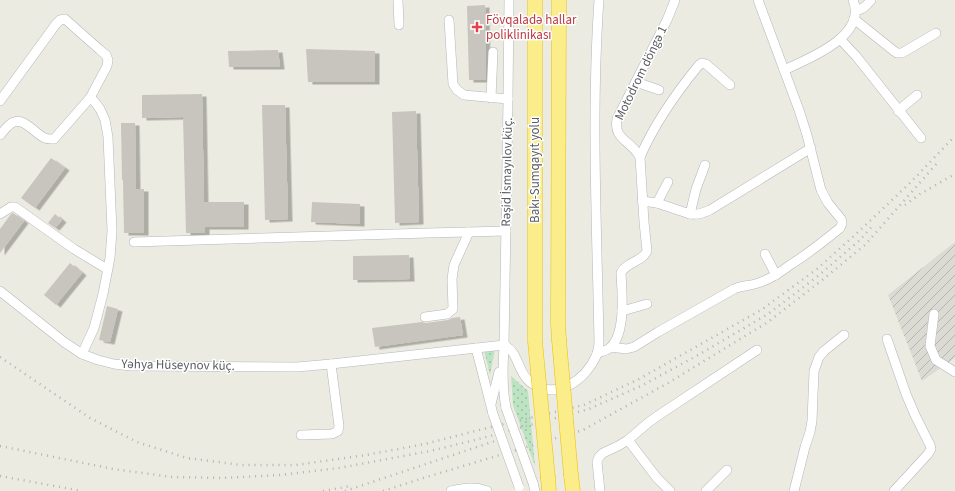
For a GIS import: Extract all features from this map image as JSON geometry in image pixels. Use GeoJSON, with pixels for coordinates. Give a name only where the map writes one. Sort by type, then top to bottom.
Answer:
{"type":"FeatureCollection","features":[{"type":"Feature","properties":{"kind":"highway","name":"Bakı-Sumqayıt yolu"},"geometry":{"type":"LineString","coordinates":[[535,0],[536,341],[549,485]]}},
{"type":"Feature","properties":{"kind":"highway","name":"Bakı-Sumqayıt yolu"},"geometry":{"type":"LineString","coordinates":[[559,0],[558,324],[573,491]]}},
{"type":"Feature","properties":{"kind":"street"},"geometry":{"type":"LineString","coordinates":[[398,0],[399,25]]}},
{"type":"Feature","properties":{"kind":"street","name":"Rəşid İsmayılov küç."},"geometry":{"type":"LineString","coordinates":[[502,360],[504,345],[509,0]]}},
{"type":"Feature","properties":{"kind":"street"},"geometry":{"type":"LineString","coordinates":[[504,345],[512,350],[520,370],[530,383],[542,389],[550,390],[567,387],[574,383],[592,363],[597,353],[599,342],[596,80],[599,0]]}},
{"type":"Feature","properties":{"kind":"street","name":"Motodrom döngə 1"},"geometry":{"type":"LineString","coordinates":[[640,157],[634,148],[622,139],[617,132],[617,119],[667,20],[675,0]]}},
{"type":"Feature","properties":{"kind":"street"},"geometry":{"type":"LineString","coordinates":[[612,347],[626,349],[634,347],[734,289],[742,286],[758,284],[776,275],[823,242],[842,225],[843,222],[828,203],[821,190],[811,148],[799,110],[758,0]]}},
{"type":"Feature","properties":{"kind":"street"},"geometry":{"type":"LineString","coordinates":[[853,0],[855,14],[897,53],[902,53],[936,33]]}},
{"type":"Feature","properties":{"kind":"street"},"geometry":{"type":"LineString","coordinates":[[784,70],[817,55],[840,39],[849,28],[855,14],[872,0]]}},
{"type":"Feature","properties":{"kind":"street"},"geometry":{"type":"LineString","coordinates":[[0,101],[60,20],[65,19],[106,55],[108,60],[107,66],[90,98],[54,138],[46,139],[20,122],[14,122],[0,135]]}},
{"type":"Feature","properties":{"kind":"street"},"geometry":{"type":"LineString","coordinates":[[449,20],[453,84],[457,90],[464,96],[508,99]]}},
{"type":"Feature","properties":{"kind":"street"},"geometry":{"type":"LineString","coordinates":[[840,39],[856,56],[898,111],[921,138]]}},
{"type":"Feature","properties":{"kind":"street"},"geometry":{"type":"LineString","coordinates":[[491,98],[493,52]]}},
{"type":"Feature","properties":{"kind":"street"},"geometry":{"type":"LineString","coordinates":[[597,353],[612,347],[620,331],[622,311],[621,273],[623,269],[642,257],[647,251],[642,201],[640,157],[648,140],[658,121],[699,65],[702,63],[706,64],[730,85]]}},
{"type":"Feature","properties":{"kind":"street"},"geometry":{"type":"LineString","coordinates":[[636,82],[659,90]]}},
{"type":"Feature","properties":{"kind":"street"},"geometry":{"type":"LineString","coordinates":[[898,111],[917,96]]}},
{"type":"Feature","properties":{"kind":"street"},"geometry":{"type":"LineString","coordinates":[[82,354],[94,328],[103,294],[110,258],[112,231],[108,137],[105,120],[100,110],[90,98]]}},
{"type":"Feature","properties":{"kind":"street"},"geometry":{"type":"LineString","coordinates":[[642,201],[657,203],[696,215],[710,210],[811,148]]}},
{"type":"Feature","properties":{"kind":"street"},"geometry":{"type":"LineString","coordinates":[[690,214],[696,189],[705,166]]}},
{"type":"Feature","properties":{"kind":"street"},"geometry":{"type":"LineString","coordinates":[[657,203],[668,182]]}},
{"type":"Feature","properties":{"kind":"street"},"geometry":{"type":"LineString","coordinates":[[0,214],[11,207],[15,207],[74,249],[108,269]]}},
{"type":"Feature","properties":{"kind":"street"},"geometry":{"type":"LineString","coordinates":[[134,242],[506,231]]}},
{"type":"Feature","properties":{"kind":"street"},"geometry":{"type":"LineString","coordinates":[[425,317],[447,314],[453,309],[452,278],[454,265],[469,232]]}},
{"type":"Feature","properties":{"kind":"street"},"geometry":{"type":"LineString","coordinates":[[765,254],[776,275]]}},
{"type":"Feature","properties":{"kind":"street","name":"Yəhya Hüseynov küç."},"geometry":{"type":"LineString","coordinates":[[0,291],[64,342],[82,354],[114,364],[131,366],[297,367],[504,345]]}},
{"type":"Feature","properties":{"kind":"street"},"geometry":{"type":"LineString","coordinates":[[622,311],[647,304]]}},
{"type":"Feature","properties":{"kind":"street"},"geometry":{"type":"LineString","coordinates":[[934,314],[930,346],[936,360],[955,372]]}},
{"type":"Feature","properties":{"kind":"street"},"geometry":{"type":"LineString","coordinates":[[794,491],[810,432],[812,420],[814,371],[819,357],[824,351],[844,335]]}},
{"type":"Feature","properties":{"kind":"street"},"geometry":{"type":"LineString","coordinates":[[887,339],[906,394],[930,445],[928,454],[894,491]]}},
{"type":"Feature","properties":{"kind":"street"},"geometry":{"type":"LineString","coordinates":[[476,348],[492,410],[520,489]]}},
{"type":"Feature","properties":{"kind":"street"},"geometry":{"type":"LineString","coordinates":[[600,491],[597,462],[603,453],[628,440],[655,418],[757,350]]}},
{"type":"Feature","properties":{"kind":"street"},"geometry":{"type":"LineString","coordinates":[[492,410],[502,360]]}},
{"type":"Feature","properties":{"kind":"street"},"geometry":{"type":"LineString","coordinates":[[502,360],[502,384],[506,408],[534,487]]}},
{"type":"Feature","properties":{"kind":"street"},"geometry":{"type":"LineString","coordinates":[[302,435],[332,434],[338,431],[339,426],[331,364]]}},
{"type":"Feature","properties":{"kind":"street"},"geometry":{"type":"LineString","coordinates":[[628,440],[657,478],[670,491]]}},
{"type":"Feature","properties":{"kind":"street"},"geometry":{"type":"LineString","coordinates":[[706,491],[727,470]]}},
{"type":"Feature","properties":{"kind":"street"},"geometry":{"type":"LineString","coordinates":[[451,491],[472,487],[487,491]]}},
{"type":"Feature","properties":{"kind":"shaded area"},"geometry":{"type":"Polygon","coordinates":[[[955,242],[955,358],[922,381],[888,295],[955,242]]]}},
{"type":"Feature","properties":{"kind":"green space"},"geometry":{"type":"Polygon","coordinates":[[[495,349],[490,375],[484,350],[495,349]]]}},
{"type":"Feature","properties":{"kind":"green space"},"geometry":{"type":"Polygon","coordinates":[[[511,376],[528,391],[535,466],[513,405],[511,376]]]}},
{"type":"Feature","properties":{"kind":"building","name":"Fövqaladə hallar poliklinikası"},"geometry":{"type":"Polygon","coordinates":[[[485,5],[486,80],[469,80],[467,6],[485,5]]]}},
{"type":"Feature","properties":{"kind":"building"},"geometry":{"type":"Polygon","coordinates":[[[306,49],[375,51],[375,82],[308,82],[306,49]]]}},
{"type":"Feature","properties":{"kind":"building"},"geometry":{"type":"Polygon","coordinates":[[[278,50],[280,67],[229,67],[228,51],[278,50]]]}},
{"type":"Feature","properties":{"kind":"building"},"geometry":{"type":"Polygon","coordinates":[[[202,94],[204,202],[244,202],[244,227],[205,227],[205,233],[186,233],[183,117],[142,118],[142,95],[202,94]]]}},
{"type":"Feature","properties":{"kind":"building"},"geometry":{"type":"Polygon","coordinates":[[[262,105],[285,105],[288,219],[265,220],[262,105]]]}},
{"type":"Feature","properties":{"kind":"building"},"geometry":{"type":"Polygon","coordinates":[[[416,111],[419,222],[395,223],[392,112],[416,111]]]}},
{"type":"Feature","properties":{"kind":"building"},"geometry":{"type":"Polygon","coordinates":[[[121,123],[135,123],[136,189],[144,189],[144,233],[124,233],[121,123]]]}},
{"type":"Feature","properties":{"kind":"building"},"geometry":{"type":"Polygon","coordinates":[[[51,158],[65,168],[35,208],[21,198],[51,158]]]}},
{"type":"Feature","properties":{"kind":"building"},"geometry":{"type":"Polygon","coordinates":[[[312,202],[360,204],[360,224],[311,222],[312,202]]]}},
{"type":"Feature","properties":{"kind":"building"},"geometry":{"type":"Polygon","coordinates":[[[13,213],[24,221],[0,253],[0,229],[13,213]]]}},
{"type":"Feature","properties":{"kind":"building"},"geometry":{"type":"Polygon","coordinates":[[[55,214],[62,220],[55,228],[48,223],[55,214]]]}},
{"type":"Feature","properties":{"kind":"building"},"geometry":{"type":"Polygon","coordinates":[[[409,255],[410,279],[353,280],[353,256],[409,255]]]}},
{"type":"Feature","properties":{"kind":"building"},"geometry":{"type":"Polygon","coordinates":[[[70,263],[82,273],[56,305],[44,295],[70,263]]]}},
{"type":"Feature","properties":{"kind":"building"},"geometry":{"type":"Polygon","coordinates":[[[107,306],[118,309],[110,342],[99,340],[107,306]]]}},
{"type":"Feature","properties":{"kind":"building"},"geometry":{"type":"Polygon","coordinates":[[[460,317],[463,335],[375,347],[372,328],[422,322],[426,323],[460,317]]]}},
{"type":"Feature","properties":{"kind":"railway"},"geometry":{"type":"LineString","coordinates":[[0,357],[90,418],[137,442],[187,458],[241,465],[296,465],[366,455],[425,444],[584,405],[639,379],[761,310],[817,269],[910,183],[955,136]]}},
{"type":"Feature","properties":{"kind":"railway"},"geometry":{"type":"LineString","coordinates":[[383,491],[583,430],[668,383],[768,322],[865,245],[938,162]]}},
{"type":"Feature","properties":{"kind":"railway"},"geometry":{"type":"LineString","coordinates":[[905,205],[920,194],[955,174]]}},
{"type":"Feature","properties":{"kind":"railway"},"geometry":{"type":"LineString","coordinates":[[0,446],[113,469],[172,477],[221,478],[280,475],[339,468],[430,451],[475,440],[589,409],[643,385],[768,314],[818,276],[860,240],[874,224]]}},
{"type":"Feature","properties":{"kind":"railway"},"geometry":{"type":"LineString","coordinates":[[345,491],[510,436]]}},
{"type":"Feature","properties":{"kind":"railway"},"geometry":{"type":"LineString","coordinates":[[0,476],[82,491]]}},
{"type":"Feature","properties":{"kind":"railway"},"geometry":{"type":"LineString","coordinates":[[323,491],[351,486]]}},
{"type":"Feature","properties":{"kind":"place","name":"Fövqaladə hallar poliklinikası"},"geometry":{"type":"Point","coordinates":[477,27]}}]}
